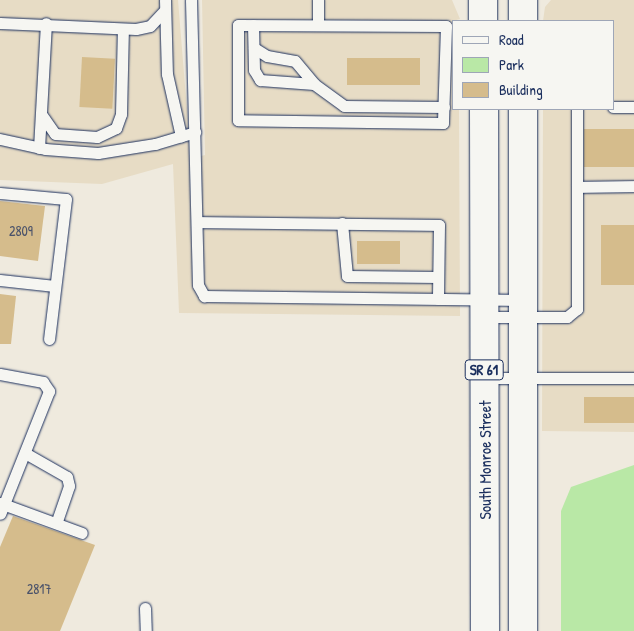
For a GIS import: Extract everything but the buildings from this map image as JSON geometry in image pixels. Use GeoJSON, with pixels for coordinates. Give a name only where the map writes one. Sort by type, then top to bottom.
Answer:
{"type":"FeatureCollection","features":[{"type":"Feature","properties":{"kind":"main road"},"geometry":{"type":"LineString","coordinates":[[483,0],[483,20]]}},
{"type":"Feature","properties":{"kind":"main road"},"geometry":{"type":"LineString","coordinates":[[523,0],[523,20]]}},
{"type":"Feature","properties":{"kind":"main road","name":"South Monroe Street"},"geometry":{"type":"LineString","coordinates":[[484,110],[485,631]]}},
{"type":"Feature","properties":{"kind":"main road","name":"SR 61"},"geometry":{"type":"LineString","coordinates":[[523,110],[523,631]]}},
{"type":"Feature","properties":{"kind":"lane"},"geometry":{"type":"LineString","coordinates":[[191,0],[198,285],[204,296],[438,299],[484,308],[523,308],[568,317],[577,309],[577,110]]}},
{"type":"Feature","properties":{"kind":"lane"},"geometry":{"type":"LineString","coordinates":[[318,0],[318,25]]}},
{"type":"Feature","properties":{"kind":"lane"},"geometry":{"type":"LineString","coordinates":[[165,5],[167,74],[181,136]]}},
{"type":"Feature","properties":{"kind":"lane"},"geometry":{"type":"LineString","coordinates":[[0,23],[46,23],[123,28],[150,26],[165,5]]}},
{"type":"Feature","properties":{"kind":"lane"},"geometry":{"type":"LineString","coordinates":[[39,148],[46,23]]}},
{"type":"Feature","properties":{"kind":"lane"},"geometry":{"type":"LineString","coordinates":[[238,25],[318,25],[446,26],[448,87],[443,123],[238,120],[238,25]]}},
{"type":"Feature","properties":{"kind":"lane"},"geometry":{"type":"LineString","coordinates":[[253,25],[254,70],[260,80],[314,84]]}},
{"type":"Feature","properties":{"kind":"lane"},"geometry":{"type":"LineString","coordinates":[[41,114],[54,134],[97,137],[116,128],[121,114],[123,28]]}},
{"type":"Feature","properties":{"kind":"lane"},"geometry":{"type":"LineString","coordinates":[[254,48],[267,56],[295,61],[314,84],[344,106],[444,107]]}},
{"type":"Feature","properties":{"kind":"lane"},"geometry":{"type":"LineString","coordinates":[[614,107],[634,107]]}},
{"type":"Feature","properties":{"kind":"lane"},"geometry":{"type":"LineString","coordinates":[[0,139],[39,148],[121,152],[195,132]]}},
{"type":"Feature","properties":{"kind":"lane"},"geometry":{"type":"LineString","coordinates":[[577,187],[634,186]]}},
{"type":"Feature","properties":{"kind":"lane"},"geometry":{"type":"LineString","coordinates":[[0,193],[66,199],[49,339]]}},
{"type":"Feature","properties":{"kind":"lane"},"geometry":{"type":"LineString","coordinates":[[197,222],[438,225],[438,299]]}},
{"type":"Feature","properties":{"kind":"lane"},"geometry":{"type":"LineString","coordinates":[[342,223],[347,276],[438,277]]}},
{"type":"Feature","properties":{"kind":"lane"},"geometry":{"type":"LineString","coordinates":[[0,280],[55,286]]}},
{"type":"Feature","properties":{"kind":"lane"},"geometry":{"type":"LineString","coordinates":[[484,308],[523,308]]}},
{"type":"Feature","properties":{"kind":"lane"},"geometry":{"type":"LineString","coordinates":[[0,374],[43,382],[50,391],[1,507],[56,523],[82,533]]}},
{"type":"Feature","properties":{"kind":"lane"},"geometry":{"type":"LineString","coordinates":[[484,378],[634,378]]}},
{"type":"Feature","properties":{"kind":"lane"},"geometry":{"type":"LineString","coordinates":[[25,453],[68,477],[70,486],[56,523]]}},
{"type":"Feature","properties":{"kind":"lane"},"geometry":{"type":"LineString","coordinates":[[145,608],[146,631]]}},
{"type":"Feature","properties":{"kind":"shaded area"},"geometry":{"type":"Polygon","coordinates":[[[0,0],[178,0],[191,159],[205,155],[202,0],[452,0],[460,19],[452,20],[452,110],[459,110],[460,316],[179,313],[173,164],[102,184],[0,180],[0,0]]]}},
{"type":"Feature","properties":{"kind":"shaded area"},"geometry":{"type":"Polygon","coordinates":[[[551,0],[634,0],[634,432],[542,431],[543,110],[614,110],[614,20],[543,20],[545,7],[551,0]]]}},
{"type":"Feature","properties":{"kind":"green space"},"geometry":{"type":"Polygon","coordinates":[[[634,465],[634,631],[561,631],[561,511],[571,487],[634,465]]]}}]}
